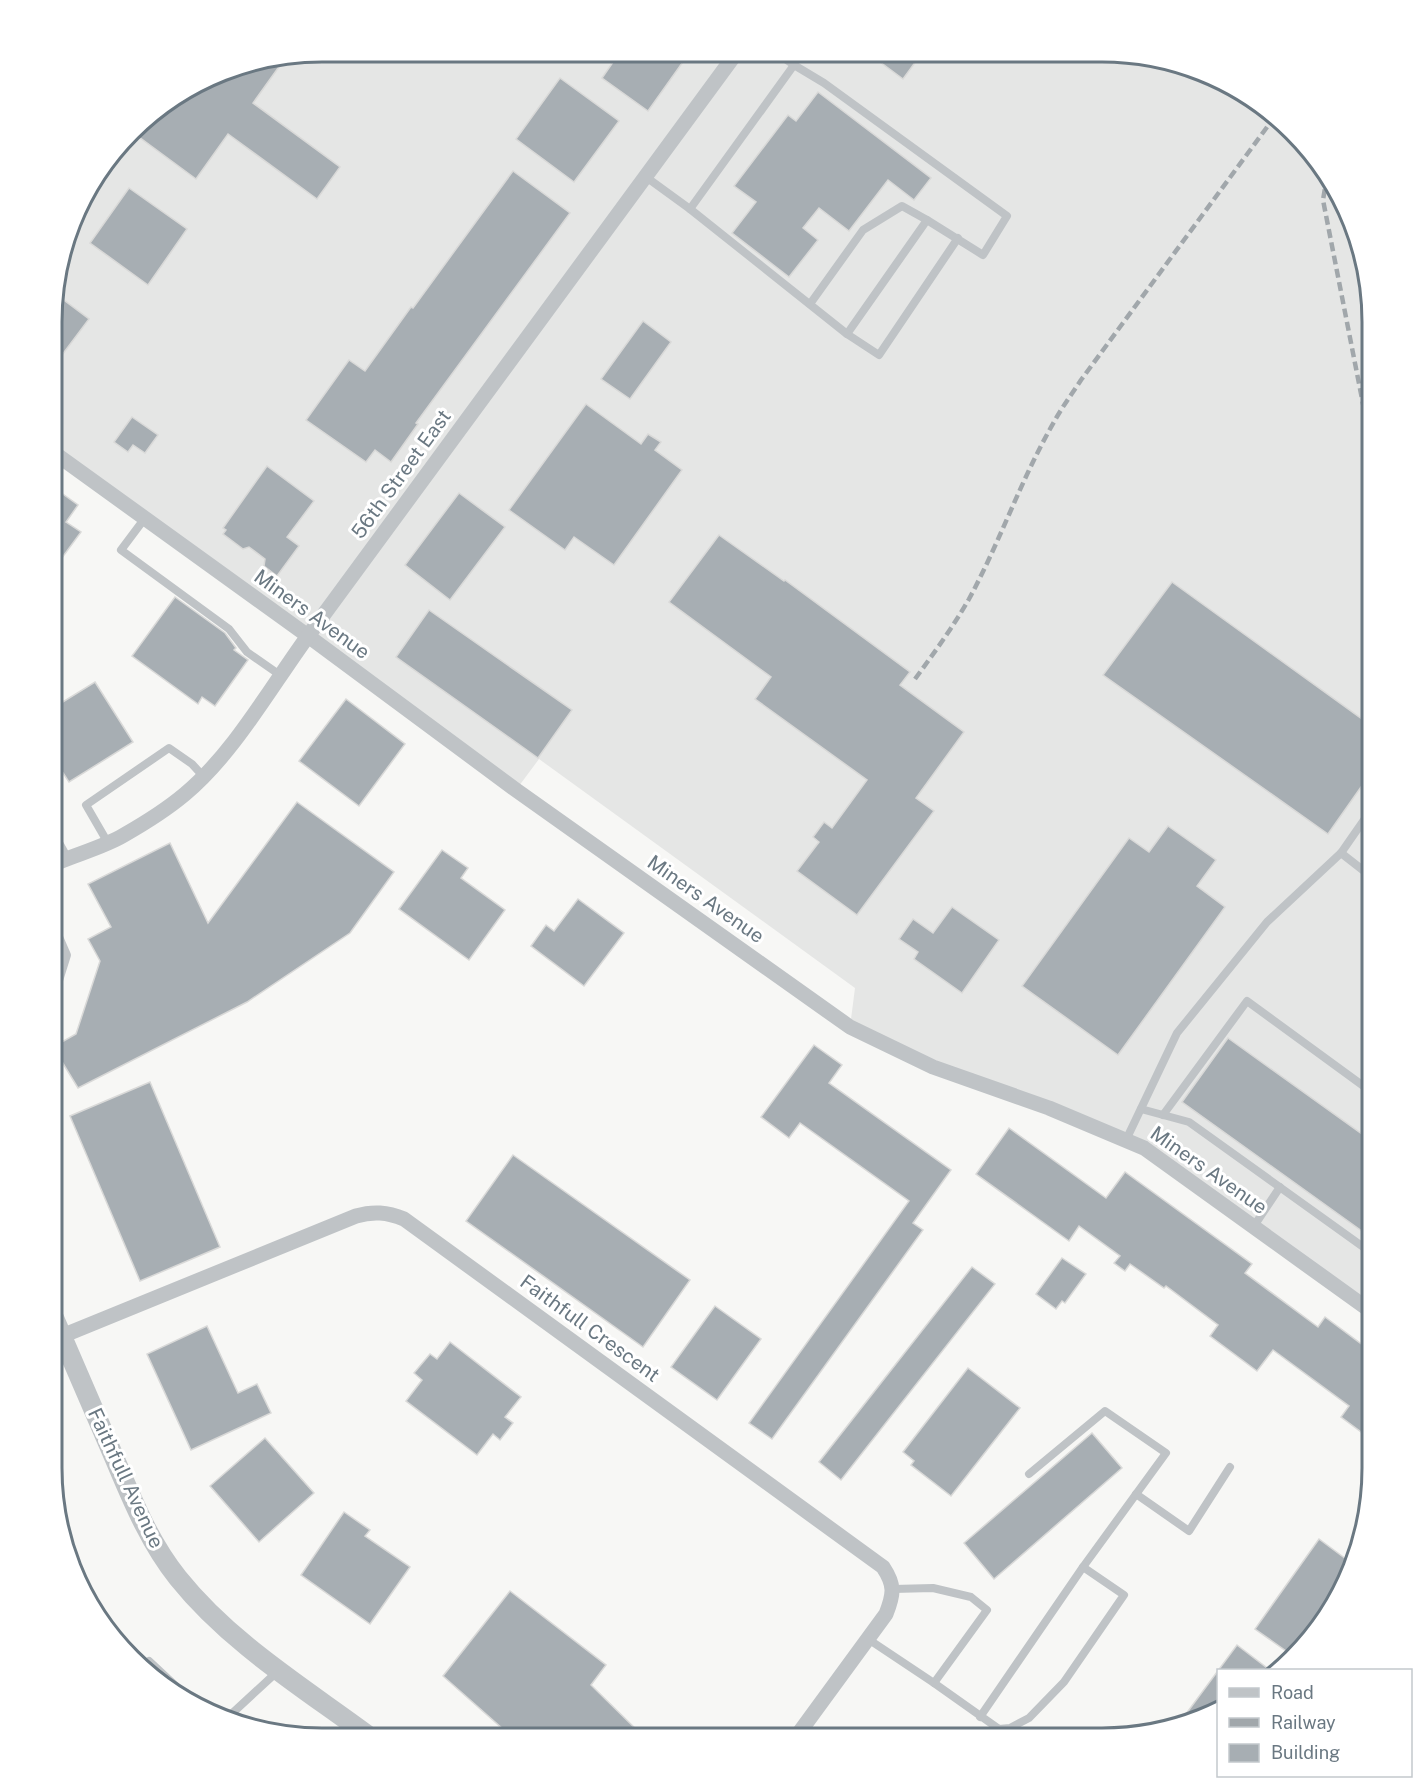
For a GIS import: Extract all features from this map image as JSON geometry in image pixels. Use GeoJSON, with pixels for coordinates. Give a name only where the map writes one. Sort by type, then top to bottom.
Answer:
{"type":"FeatureCollection","features":[{"type":"Feature","properties":{"kind":"street","name":"56th Street East"},"geometry":{"type":"LineString","coordinates":[[61,860],[108,843],[153,817],[186,794],[240,734],[308,636],[730,62]]}},
{"type":"Feature","properties":{"kind":"street","name":"Miners Avenue"},"geometry":{"type":"LineString","coordinates":[[61,458],[516,790],[850,1027],[933,1067],[1049,1108],[1144,1148],[1362,1305]]}},
{"type":"Feature","properties":{"kind":"street","name":"Faithfull Crescent"},"geometry":{"type":"LineString","coordinates":[[62,1336],[356,1216],[379,1212],[392,1214],[404,1219],[883,1567],[890,1577],[893,1589]]}},
{"type":"Feature","properties":{"kind":"street","name":"Faithfull Avenue"},"geometry":{"type":"LineString","coordinates":[[62,1336],[137,1510],[154,1544],[177,1577],[201,1604],[253,1652],[358,1728]]}},
{"type":"Feature","properties":{"kind":"street"},"geometry":{"type":"LineString","coordinates":[[803,1728],[886,1614],[893,1589]]}},
{"type":"Feature","properties":{"kind":"lane"},"geometry":{"type":"LineString","coordinates":[[790,62],[824,83],[1007,216],[983,255],[902,206],[863,230],[810,304]]}},
{"type":"Feature","properties":{"kind":"lane"},"geometry":{"type":"LineString","coordinates":[[690,209],[794,65]]}},
{"type":"Feature","properties":{"kind":"lane"},"geometry":{"type":"LineString","coordinates":[[646,177],[690,209],[847,334],[879,355],[958,238]]}},
{"type":"Feature","properties":{"kind":"lane"},"geometry":{"type":"LineString","coordinates":[[847,334],[927,220]]}},
{"type":"Feature","properties":{"kind":"lane"},"geometry":{"type":"LineString","coordinates":[[145,518],[121,550],[230,629],[247,652],[280,675]]}},
{"type":"Feature","properties":{"kind":"lane"},"geometry":{"type":"LineString","coordinates":[[108,843],[86,805],[169,748],[192,764],[203,776]]}},
{"type":"Feature","properties":{"kind":"lane"},"geometry":{"type":"LineString","coordinates":[[1126,1140],[1177,1033],[1267,922],[1341,853],[1362,823]]}},
{"type":"Feature","properties":{"kind":"lane"},"geometry":{"type":"LineString","coordinates":[[61,845],[68,857]]}},
{"type":"Feature","properties":{"kind":"lane"},"geometry":{"type":"LineString","coordinates":[[1341,853],[1362,869]]}},
{"type":"Feature","properties":{"kind":"lane"},"geometry":{"type":"LineString","coordinates":[[61,942],[67,955],[61,974]]}},
{"type":"Feature","properties":{"kind":"lane"},"geometry":{"type":"LineString","coordinates":[[1164,1115],[1247,1000],[1362,1085]]}},
{"type":"Feature","properties":{"kind":"lane"},"geometry":{"type":"LineString","coordinates":[[1141,1109],[1189,1122],[1362,1247]]}},
{"type":"Feature","properties":{"kind":"lane"},"geometry":{"type":"LineString","coordinates":[[1254,1226],[1280,1187]]}},
{"type":"Feature","properties":{"kind":"lane"},"geometry":{"type":"LineString","coordinates":[[980,1717],[1083,1567],[1166,1453],[1106,1411],[1029,1474]]}},
{"type":"Feature","properties":{"kind":"lane"},"geometry":{"type":"LineString","coordinates":[[1136,1494],[1189,1531],[1230,1467]]}},
{"type":"Feature","properties":{"kind":"lane"},"geometry":{"type":"LineString","coordinates":[[1010,1728],[1029,1718],[1064,1682],[1124,1595],[1083,1567]]}},
{"type":"Feature","properties":{"kind":"lane"},"geometry":{"type":"LineString","coordinates":[[893,1589],[933,1588],[952,1592],[971,1597],[987,1610],[934,1683]]}},
{"type":"Feature","properties":{"kind":"lane"},"geometry":{"type":"LineString","coordinates":[[868,1639],[996,1728]]}},
{"type":"Feature","properties":{"kind":"lane"},"geometry":{"type":"LineString","coordinates":[[148,1661],[166,1676]]}},
{"type":"Feature","properties":{"kind":"lane"},"geometry":{"type":"LineString","coordinates":[[233,1712],[279,1670]]}},
{"type":"Feature","properties":{"kind":"lane"},"geometry":{"type":"LineString","coordinates":[[346,1728],[351,1723]]}},
{"type":"Feature","properties":{"kind":"shaded area"},"geometry":{"type":"Polygon","coordinates":[[[305,62],[1119,62],[1170,70],[1217,88],[1261,115],[1309,163],[1336,207],[1349,238],[1358,271],[1362,305],[1362,1305],[1144,1148],[850,1027],[855,988],[539,759],[516,790],[61,458],[61,322],[70,254],[81,222],[105,177],[126,150],[163,115],[207,88],[238,75],[271,66],[305,62]]]}},
{"type":"Feature","properties":{"kind":"building"},"geometry":{"type":"Polygon","coordinates":[[[613,62],[683,62],[648,111],[602,78],[613,62]]]}},
{"type":"Feature","properties":{"kind":"building"},"geometry":{"type":"Polygon","coordinates":[[[880,62],[915,62],[903,79],[880,62]]]}},
{"type":"Feature","properties":{"kind":"building"},"geometry":{"type":"Polygon","coordinates":[[[280,65],[253,103],[340,167],[317,199],[228,134],[196,179],[139,137],[163,115],[207,88],[238,75],[280,65]]]}},
{"type":"Feature","properties":{"kind":"building"},"geometry":{"type":"Polygon","coordinates":[[[560,78],[619,121],[574,182],[516,139],[560,78]]]}},
{"type":"Feature","properties":{"kind":"building"},"geometry":{"type":"Polygon","coordinates":[[[818,92],[931,178],[914,200],[888,180],[849,231],[819,208],[803,228],[818,240],[789,277],[732,233],[756,202],[734,186],[788,115],[796,121],[818,92]]]}},
{"type":"Feature","properties":{"kind":"building"},"geometry":{"type":"Polygon","coordinates":[[[513,171],[570,213],[416,423],[418,424],[391,462],[375,450],[366,462],[306,420],[349,360],[365,371],[513,171]]]}},
{"type":"Feature","properties":{"kind":"building"},"geometry":{"type":"Polygon","coordinates":[[[129,188],[187,229],[148,285],[90,243],[129,188]]]}},
{"type":"Feature","properties":{"kind":"building"},"geometry":{"type":"Polygon","coordinates":[[[63,299],[89,319],[61,356],[63,299]]]}},
{"type":"Feature","properties":{"kind":"building"},"geometry":{"type":"Polygon","coordinates":[[[643,321],[671,342],[630,399],[601,379],[643,321]]]}},
{"type":"Feature","properties":{"kind":"building"},"geometry":{"type":"Polygon","coordinates":[[[586,404],[641,444],[648,434],[661,442],[655,450],[682,470],[614,565],[574,537],[565,550],[509,510],[586,404]]]}},
{"type":"Feature","properties":{"kind":"building"},"geometry":{"type":"Polygon","coordinates":[[[132,417],[158,435],[145,453],[133,445],[128,452],[114,442],[132,417]]]}},
{"type":"Feature","properties":{"kind":"building"},"geometry":{"type":"Polygon","coordinates":[[[267,466],[314,501],[287,537],[299,546],[277,576],[264,566],[265,559],[249,547],[243,549],[223,534],[226,530],[223,528],[267,466]]]}},
{"type":"Feature","properties":{"kind":"building"},"geometry":{"type":"Polygon","coordinates":[[[61,493],[78,505],[66,522],[81,532],[61,559],[61,493]]]}},
{"type":"Feature","properties":{"kind":"building"},"geometry":{"type":"Polygon","coordinates":[[[459,493],[505,527],[450,600],[405,565],[459,493]]]}},
{"type":"Feature","properties":{"kind":"building"},"geometry":{"type":"Polygon","coordinates":[[[719,535],[785,580],[910,672],[900,685],[964,732],[916,798],[934,811],[857,915],[797,871],[819,842],[813,837],[824,822],[832,828],[867,780],[755,699],[771,677],[669,602],[719,535]]]}},
{"type":"Feature","properties":{"kind":"building"},"geometry":{"type":"Polygon","coordinates":[[[1172,582],[1362,719],[1362,786],[1328,834],[1103,675],[1172,582]]]}},
{"type":"Feature","properties":{"kind":"building"},"geometry":{"type":"Polygon","coordinates":[[[175,597],[225,633],[236,648],[234,650],[248,660],[215,706],[202,697],[198,704],[132,656],[175,597]]]}},
{"type":"Feature","properties":{"kind":"building"},"geometry":{"type":"Polygon","coordinates":[[[429,610],[572,710],[538,758],[396,657],[429,610]]]}},
{"type":"Feature","properties":{"kind":"building"},"geometry":{"type":"Polygon","coordinates":[[[95,682],[133,742],[69,782],[61,770],[61,703],[95,682]]]}},
{"type":"Feature","properties":{"kind":"building"},"geometry":{"type":"Polygon","coordinates":[[[346,699],[405,744],[359,806],[299,761],[346,699]]]}},
{"type":"Feature","properties":{"kind":"building"},"geometry":{"type":"Polygon","coordinates":[[[297,802],[394,872],[350,933],[247,1002],[78,1088],[61,1060],[61,1042],[76,1034],[100,961],[88,939],[111,927],[88,884],[170,843],[208,923],[297,802]]]}},
{"type":"Feature","properties":{"kind":"building"},"geometry":{"type":"Polygon","coordinates":[[[1168,826],[1216,860],[1197,886],[1225,907],[1118,1055],[1022,986],[1129,838],[1149,852],[1168,826]]]}},
{"type":"Feature","properties":{"kind":"building"},"geometry":{"type":"Polygon","coordinates":[[[442,850],[468,868],[461,878],[505,910],[469,960],[399,909],[442,850]]]}},
{"type":"Feature","properties":{"kind":"building"},"geometry":{"type":"Polygon","coordinates":[[[578,899],[624,933],[584,986],[531,946],[546,925],[554,931],[578,899]]]}},
{"type":"Feature","properties":{"kind":"building"},"geometry":{"type":"Polygon","coordinates":[[[952,907],[999,940],[962,993],[914,959],[918,952],[899,939],[913,919],[933,933],[952,907]]]}},
{"type":"Feature","properties":{"kind":"building"},"geometry":{"type":"Polygon","coordinates":[[[1228,1038],[1362,1134],[1362,1231],[1182,1102],[1228,1038]]]}},
{"type":"Feature","properties":{"kind":"building"},"geometry":{"type":"Polygon","coordinates":[[[814,1045],[842,1065],[829,1083],[951,1170],[913,1223],[923,1230],[772,1439],[749,1423],[909,1201],[800,1123],[789,1138],[761,1117],[814,1045]]]}},
{"type":"Feature","properties":{"kind":"building"},"geometry":{"type":"Polygon","coordinates":[[[150,1082],[220,1247],[140,1281],[70,1116],[150,1082]]]}},
{"type":"Feature","properties":{"kind":"building"},"geometry":{"type":"Polygon","coordinates":[[[1009,1128],[1106,1198],[1125,1172],[1252,1264],[1245,1273],[1318,1327],[1325,1317],[1362,1345],[1362,1433],[1341,1417],[1349,1406],[1273,1350],[1257,1371],[1210,1336],[1218,1325],[1166,1286],[1164,1288],[1130,1264],[1125,1271],[1114,1263],[1120,1256],[1079,1226],[1069,1241],[976,1174],[1009,1128]]]}},
{"type":"Feature","properties":{"kind":"building"},"geometry":{"type":"Polygon","coordinates":[[[513,1155],[690,1280],[643,1347],[466,1221],[513,1155]]]}},
{"type":"Feature","properties":{"kind":"building"},"geometry":{"type":"Polygon","coordinates":[[[1062,1258],[1086,1274],[1065,1303],[1062,1301],[1056,1309],[1036,1294],[1062,1258]]]}},
{"type":"Feature","properties":{"kind":"building"},"geometry":{"type":"Polygon","coordinates":[[[972,1267],[995,1284],[841,1480],[819,1462],[972,1267]]]}},
{"type":"Feature","properties":{"kind":"building"},"geometry":{"type":"Polygon","coordinates":[[[715,1306],[761,1339],[717,1400],[671,1367],[715,1306]]]}},
{"type":"Feature","properties":{"kind":"building"},"geometry":{"type":"Polygon","coordinates":[[[207,1326],[238,1393],[257,1384],[271,1413],[191,1450],[147,1354],[207,1326]]]}},
{"type":"Feature","properties":{"kind":"building"},"geometry":{"type":"Polygon","coordinates":[[[450,1342],[521,1397],[505,1417],[513,1423],[500,1440],[493,1434],[477,1455],[406,1401],[422,1380],[414,1373],[430,1354],[437,1359],[450,1342]]]}},
{"type":"Feature","properties":{"kind":"building"},"geometry":{"type":"Polygon","coordinates":[[[968,1368],[1020,1408],[951,1496],[911,1465],[914,1461],[903,1452],[968,1368]]]}},
{"type":"Feature","properties":{"kind":"building"},"geometry":{"type":"Polygon","coordinates":[[[1092,1433],[1122,1468],[994,1579],[964,1543],[1092,1433]]]}},
{"type":"Feature","properties":{"kind":"building"},"geometry":{"type":"Polygon","coordinates":[[[265,1438],[314,1493],[259,1542],[210,1486],[265,1438]]]}},
{"type":"Feature","properties":{"kind":"building"},"geometry":{"type":"Polygon","coordinates":[[[344,1512],[370,1530],[365,1536],[410,1567],[370,1624],[301,1575],[344,1512]]]}},
{"type":"Feature","properties":{"kind":"building"},"geometry":{"type":"Polygon","coordinates":[[[1319,1539],[1346,1559],[1319,1612],[1286,1651],[1255,1629],[1319,1539]]]}},
{"type":"Feature","properties":{"kind":"building"},"geometry":{"type":"Polygon","coordinates":[[[510,1591],[606,1665],[591,1685],[635,1728],[502,1728],[443,1676],[510,1591]]]}},
{"type":"Feature","properties":{"kind":"building"},"geometry":{"type":"Polygon","coordinates":[[[1237,1645],[1268,1668],[1267,1669],[1219,1669],[1237,1645]]]}},
{"type":"Feature","properties":{"kind":"building"},"geometry":{"type":"Polygon","coordinates":[[[1217,1672],[1217,1701],[1186,1714],[1217,1672]]]}},
{"type":"Feature","properties":{"kind":"railway"},"geometry":{"type":"LineString","coordinates":[[915,679],[969,599],[1057,416],[1270,123]]}},
{"type":"Feature","properties":{"kind":"railway"},"geometry":{"type":"LineString","coordinates":[[1325,187],[1323,200],[1362,399]]}}]}
